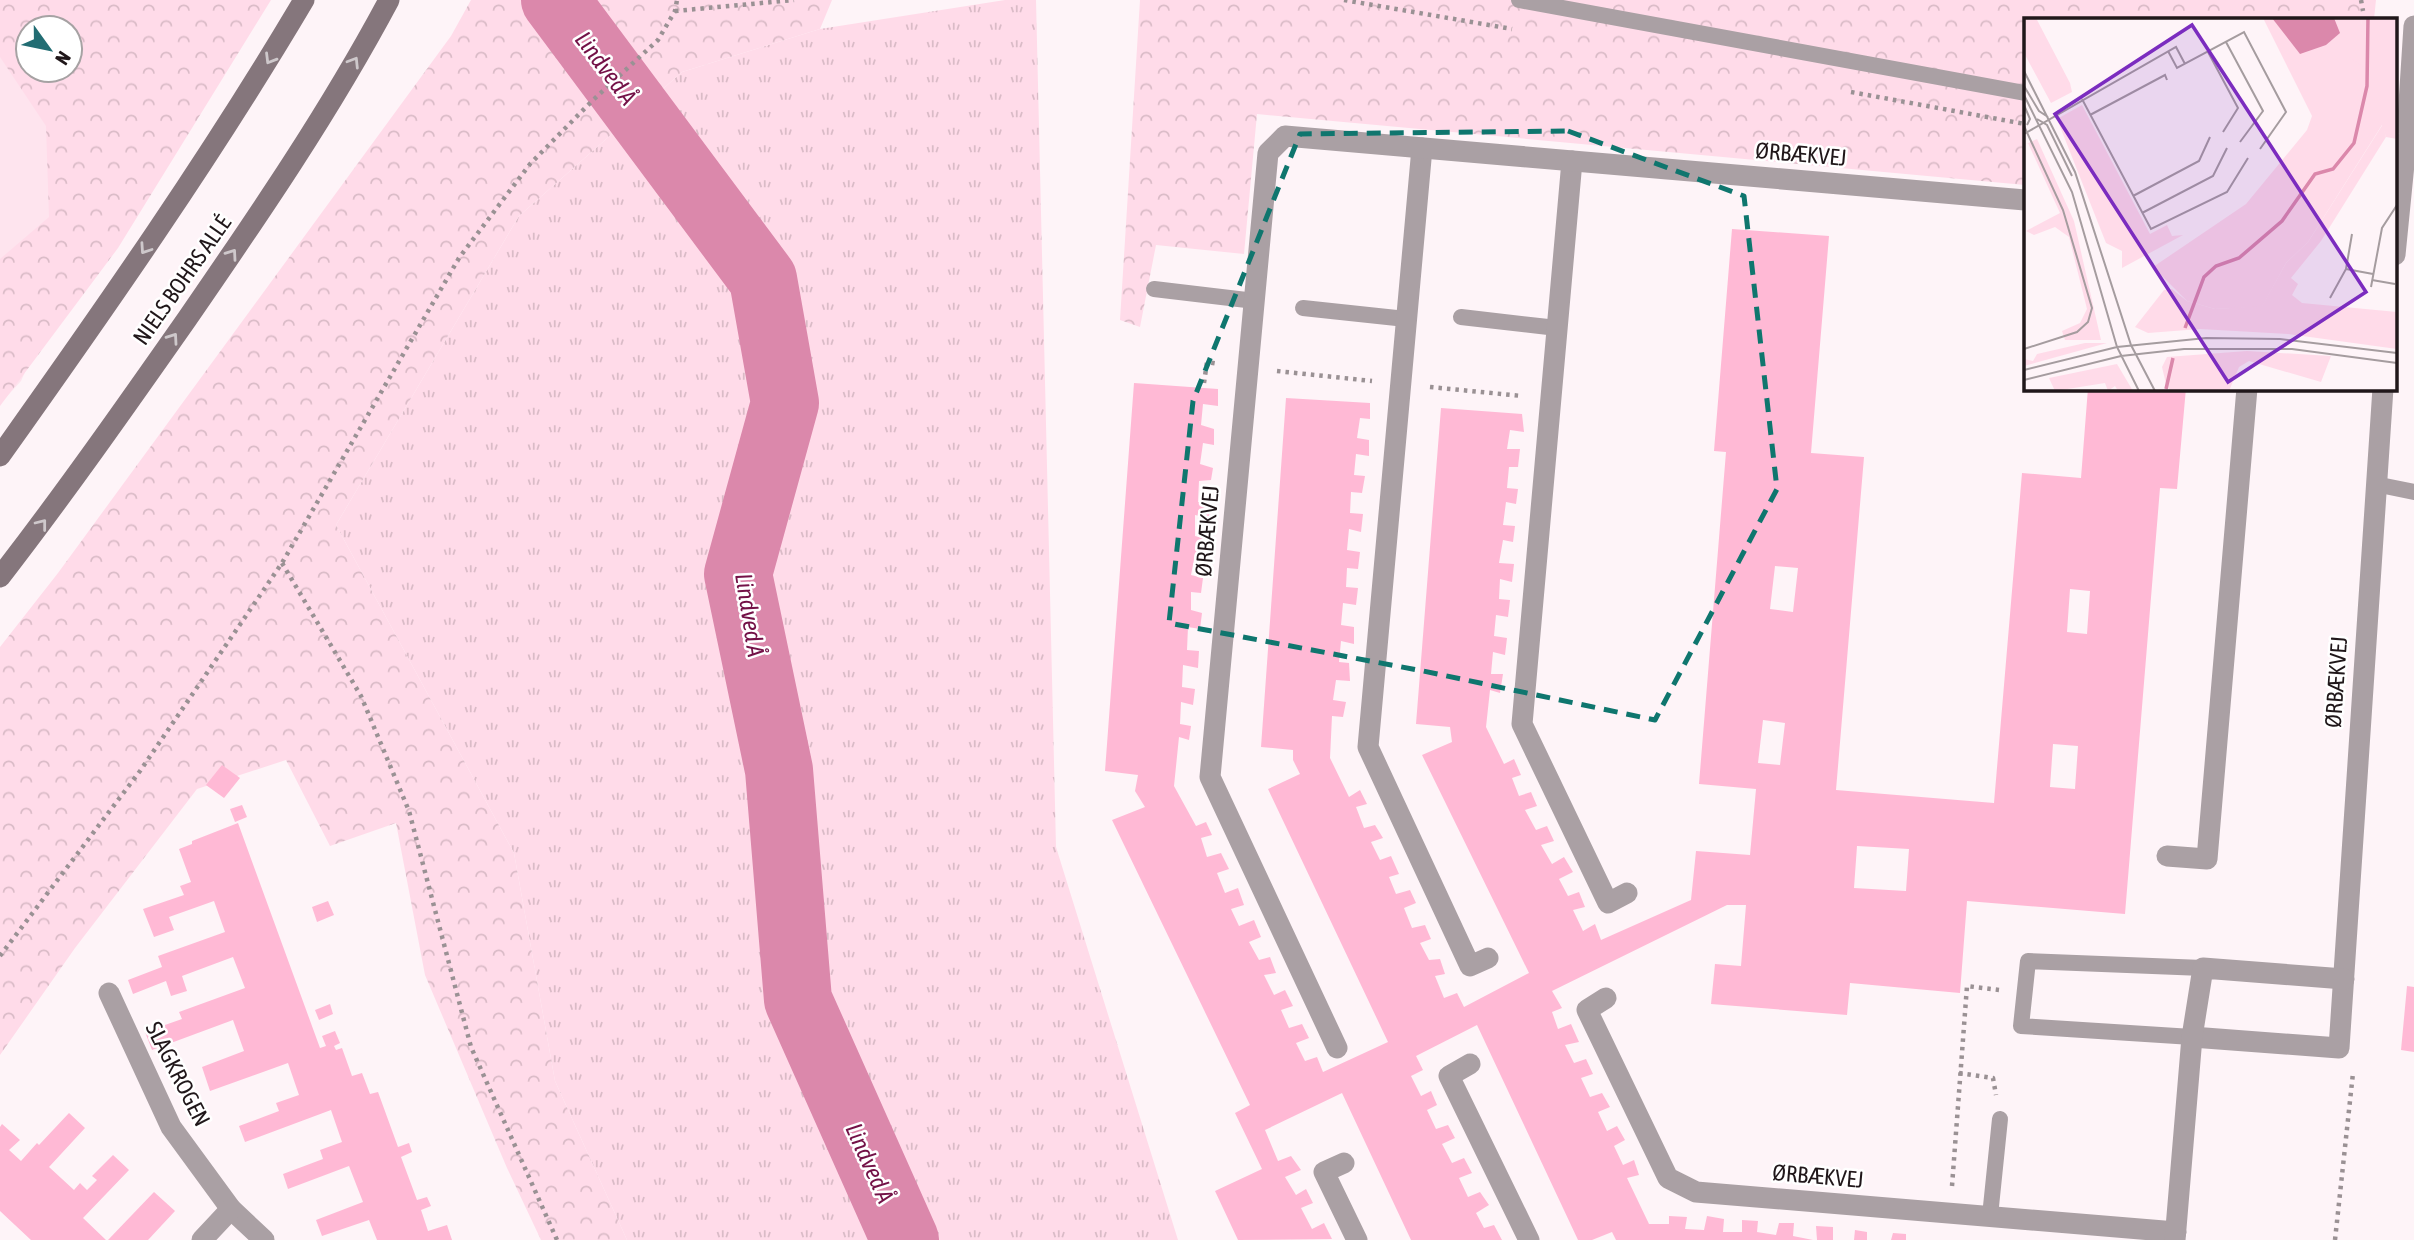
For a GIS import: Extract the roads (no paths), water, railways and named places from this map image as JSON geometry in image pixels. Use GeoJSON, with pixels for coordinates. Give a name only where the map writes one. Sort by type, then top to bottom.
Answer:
{"type":"FeatureCollection","features":[{"type":"Feature","properties":{"kind":"street","name":"NIELS BOHRS ALLÉ"},"geometry":{"type":"LineString","coordinates":[[0,456],[97,320],[254,86],[304,0]]}},
{"type":"Feature","properties":{"kind":"street","name":"NIELS BOHRS ALLÉ"},"geometry":{"type":"LineString","coordinates":[[0,578],[59,501],[261,213],[370,36],[389,0]]}},
{"type":"Feature","properties":{"kind":"street"},"geometry":{"type":"LineString","coordinates":[[2400,240],[2401,133],[2414,26]]}},
{"type":"Feature","properties":{"kind":"street","name":"ØRBÆKVEJ"},"geometry":{"type":"LineString","coordinates":[[1337,1048],[1210,777],[1268,153],[1285,136],[2024,200]]}},
{"type":"Feature","properties":{"kind":"street"},"geometry":{"type":"LineString","coordinates":[[1422,148],[1367,747],[1471,966],[1488,958]]}},
{"type":"Feature","properties":{"kind":"street"},"geometry":{"type":"LineString","coordinates":[[1572,161],[1522,724],[1608,903],[1627,893]]}},
{"type":"Feature","properties":{"kind":"street"},"geometry":{"type":"LineString","coordinates":[[2167,856],[2207,859],[2247,390]]}},
{"type":"Feature","properties":{"kind":"street","name":"ØRBÆKVEJ"},"geometry":{"type":"LineString","coordinates":[[2192,1037],[2339,1048],[2383,390]]}},
{"type":"Feature","properties":{"kind":"street"},"geometry":{"type":"LineString","coordinates":[[2203,968],[2344,979]]}},
{"type":"Feature","properties":{"kind":"street","name":"ØRBÆKVEJ"},"geometry":{"type":"LineString","coordinates":[[1606,998],[1587,1010],[1668,1178],[1696,1192],[1990,1216],[2176,1236],[2192,1037],[2203,968]]}},
{"type":"Feature","properties":{"kind":"street","name":"SLAGKROGEN"},"geometry":{"type":"LineString","coordinates":[[109,993],[171,1128],[231,1209],[264,1240]]}},
{"type":"Feature","properties":{"kind":"street"},"geometry":{"type":"LineString","coordinates":[[1470,1064],[1449,1076],[1529,1240]]}},
{"type":"Feature","properties":{"kind":"street"},"geometry":{"type":"LineString","coordinates":[[1344,1163],[1324,1172],[1357,1240]]}},
{"type":"Feature","properties":{"kind":"street"},"geometry":{"type":"LineString","coordinates":[[202,1240],[231,1209]]}},
{"type":"Feature","properties":{"kind":"lane"},"geometry":{"type":"LineString","coordinates":[[1519,0],[2024,93]]}},
{"type":"Feature","properties":{"kind":"lane"},"geometry":{"type":"LineString","coordinates":[[1154,289],[1255,301]]}},
{"type":"Feature","properties":{"kind":"lane"},"geometry":{"type":"LineString","coordinates":[[1303,308],[1406,318]]}},
{"type":"Feature","properties":{"kind":"lane"},"geometry":{"type":"LineString","coordinates":[[1461,317],[1557,328]]}},
{"type":"Feature","properties":{"kind":"lane"},"geometry":{"type":"LineString","coordinates":[[2375,484],[2414,492]]}},
{"type":"Feature","properties":{"kind":"lane"},"geometry":{"type":"LineString","coordinates":[[2192,1037],[2021,1026],[2028,961],[2203,968]]}},
{"type":"Feature","properties":{"kind":"lane"},"geometry":{"type":"LineString","coordinates":[[1990,1216],[2000,1119]]}},
{"type":"Feature","properties":{"kind":"waterway","name":"Lindved Å"},"geometry":{"type":"LineString","coordinates":[[555,0],[763,279],[785,403],[738,574],[779,770],[798,1000],[905,1240]]}}]}
